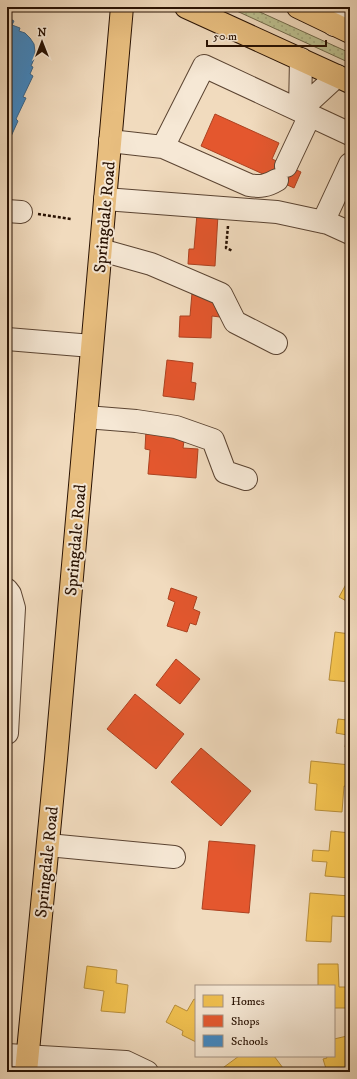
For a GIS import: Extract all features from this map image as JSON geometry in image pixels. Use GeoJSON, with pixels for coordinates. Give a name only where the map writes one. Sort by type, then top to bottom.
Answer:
{"type":"FeatureCollection","features":[{"type":"Feature","properties":{"kind":"main road","name":"Springdale Road"},"geometry":{"type":"LineString","coordinates":[[20,1061],[48,845],[122,7]]}},
{"type":"Feature","properties":{"kind":"main road"},"geometry":{"type":"LineString","coordinates":[[186,7],[343,79]]}},
{"type":"Feature","properties":{"kind":"main road"},"geometry":{"type":"LineString","coordinates":[[298,7],[342,21]]}},
{"type":"Feature","properties":{"kind":"street"},"geometry":{"type":"LineString","coordinates":[[110,141],[163,147],[249,185],[259,187],[269,185],[282,173],[305,113],[301,60]]}},
{"type":"Feature","properties":{"kind":"street"},"geometry":{"type":"LineString","coordinates":[[163,147],[204,66],[350,134]]}},
{"type":"Feature","properties":{"kind":"street"},"geometry":{"type":"LineString","coordinates":[[305,113],[343,79]]}},
{"type":"Feature","properties":{"kind":"street"},"geometry":{"type":"LineString","coordinates":[[323,222],[350,164]]}},
{"type":"Feature","properties":{"kind":"street"},"geometry":{"type":"LineString","coordinates":[[105,199],[277,212],[323,222],[350,233]]}},
{"type":"Feature","properties":{"kind":"street"},"geometry":{"type":"LineString","coordinates":[[101,250],[151,264],[221,294],[235,322],[276,343]]}},
{"type":"Feature","properties":{"kind":"street"},"geometry":{"type":"LineString","coordinates":[[10,339],[92,346]]}},
{"type":"Feature","properties":{"kind":"street"},"geometry":{"type":"LineString","coordinates":[[86,417],[136,421],[176,427],[213,440],[225,472],[246,479]]}},
{"type":"Feature","properties":{"kind":"street"},"geometry":{"type":"LineString","coordinates":[[7,590],[10,594],[14,608],[7,733]]}},
{"type":"Feature","properties":{"kind":"street"},"geometry":{"type":"LineString","coordinates":[[48,845],[174,857]]}},
{"type":"Feature","properties":{"kind":"street"},"geometry":{"type":"LineString","coordinates":[[20,1061],[126,1062],[147,1072]]}},
{"type":"Feature","properties":{"kind":"path"},"geometry":{"type":"LineString","coordinates":[[230,208],[226,248],[233,251]]}},
{"type":"Feature","properties":{"kind":"path"},"geometry":{"type":"LineString","coordinates":[[14,212],[71,219]]}},
{"type":"Feature","properties":{"kind":"green space"},"geometry":{"type":"Polygon","coordinates":[[[228,7],[249,7],[350,53],[350,63],[228,7]]]}},
{"type":"Feature","properties":{"kind":"building: Homes"},"geometry":{"type":"Polygon","coordinates":[[[350,577],[350,603],[339,597],[350,577]]]}},
{"type":"Feature","properties":{"kind":"building: Homes"},"geometry":{"type":"Polygon","coordinates":[[[335,632],[350,634],[350,682],[329,680],[335,632]]]}},
{"type":"Feature","properties":{"kind":"building: Homes"},"geometry":{"type":"Polygon","coordinates":[[[349,701],[350,747],[345,747],[347,735],[336,733],[338,719],[347,720],[349,701]]]}},
{"type":"Feature","properties":{"kind":"building: Homes"},"geometry":{"type":"Polygon","coordinates":[[[311,761],[350,765],[350,787],[344,786],[342,812],[315,810],[317,784],[309,783],[311,761]]]}},
{"type":"Feature","properties":{"kind":"building: Homes"},"geometry":{"type":"Polygon","coordinates":[[[331,831],[350,833],[350,878],[325,876],[327,862],[312,861],[313,850],[329,851],[331,831]]]}},
{"type":"Feature","properties":{"kind":"building: Homes"},"geometry":{"type":"Polygon","coordinates":[[[310,893],[350,896],[350,917],[332,916],[331,942],[306,941],[310,893]]]}},
{"type":"Feature","properties":{"kind":"building: Homes"},"geometry":{"type":"Polygon","coordinates":[[[318,964],[338,964],[339,987],[350,987],[350,1008],[335,1008],[335,985],[318,985],[318,964]]]}},
{"type":"Feature","properties":{"kind":"building: Homes"},"geometry":{"type":"Polygon","coordinates":[[[87,966],[117,970],[116,983],[128,985],[125,1013],[101,1011],[104,991],[84,988],[87,966]]]}},
{"type":"Feature","properties":{"kind":"building: Homes"},"geometry":{"type":"Polygon","coordinates":[[[195,1000],[195,1042],[182,1035],[183,1031],[166,1022],[175,1005],[187,1011],[195,1000]]]}},
{"type":"Feature","properties":{"kind":"building: Homes"},"geometry":{"type":"Polygon","coordinates":[[[347,1036],[350,1048],[350,1072],[327,1072],[323,1059],[326,1057],[335,1057],[335,1039],[347,1036]]]}},
{"type":"Feature","properties":{"kind":"building: Homes"},"geometry":{"type":"Polygon","coordinates":[[[238,1057],[275,1057],[286,1072],[221,1072],[220,1070],[238,1057]]]}},
{"type":"Feature","properties":{"kind":"building: Shops"},"geometry":{"type":"Polygon","coordinates":[[[215,114],[279,143],[272,159],[301,172],[294,188],[201,146],[215,114]]]}},
{"type":"Feature","properties":{"kind":"building: Shops"},"geometry":{"type":"Polygon","coordinates":[[[197,214],[218,215],[215,266],[188,264],[189,249],[194,249],[197,214]]]}},
{"type":"Feature","properties":{"kind":"building: Shops"},"geometry":{"type":"Polygon","coordinates":[[[192,293],[216,294],[220,317],[212,316],[211,338],[179,337],[180,316],[190,316],[192,293]]]}},
{"type":"Feature","properties":{"kind":"building: Shops"},"geometry":{"type":"Polygon","coordinates":[[[167,360],[193,363],[191,382],[196,383],[194,400],[163,396],[167,360]]]}},
{"type":"Feature","properties":{"kind":"building: Shops"},"geometry":{"type":"Polygon","coordinates":[[[146,430],[185,434],[183,448],[198,449],[196,478],[148,474],[150,450],[145,449],[146,430]]]}},
{"type":"Feature","properties":{"kind":"building: Shops"},"geometry":{"type":"Polygon","coordinates":[[[171,588],[197,597],[193,609],[200,612],[196,625],[190,623],[187,632],[167,626],[175,602],[168,599],[171,588]]]}},
{"type":"Feature","properties":{"kind":"building: Shops"},"geometry":{"type":"Polygon","coordinates":[[[176,659],[200,679],[180,704],[156,685],[176,659]]]}},
{"type":"Feature","properties":{"kind":"building: Shops"},"geometry":{"type":"Polygon","coordinates":[[[135,694],[184,734],[156,769],[107,729],[135,694]]]}},
{"type":"Feature","properties":{"kind":"building: Shops"},"geometry":{"type":"Polygon","coordinates":[[[201,748],[251,791],[221,826],[171,782],[201,748]]]}},
{"type":"Feature","properties":{"kind":"building: Shops"},"geometry":{"type":"Polygon","coordinates":[[[209,841],[255,845],[249,913],[202,909],[209,841]]]}},
{"type":"Feature","properties":{"kind":"building: Schools"},"geometry":{"type":"Polygon","coordinates":[[[7,17],[14,21],[12,25],[20,28],[19,31],[25,33],[30,38],[34,44],[35,52],[31,66],[33,67],[30,74],[33,76],[23,97],[26,98],[16,119],[18,121],[8,143],[7,17]]]}}]}
